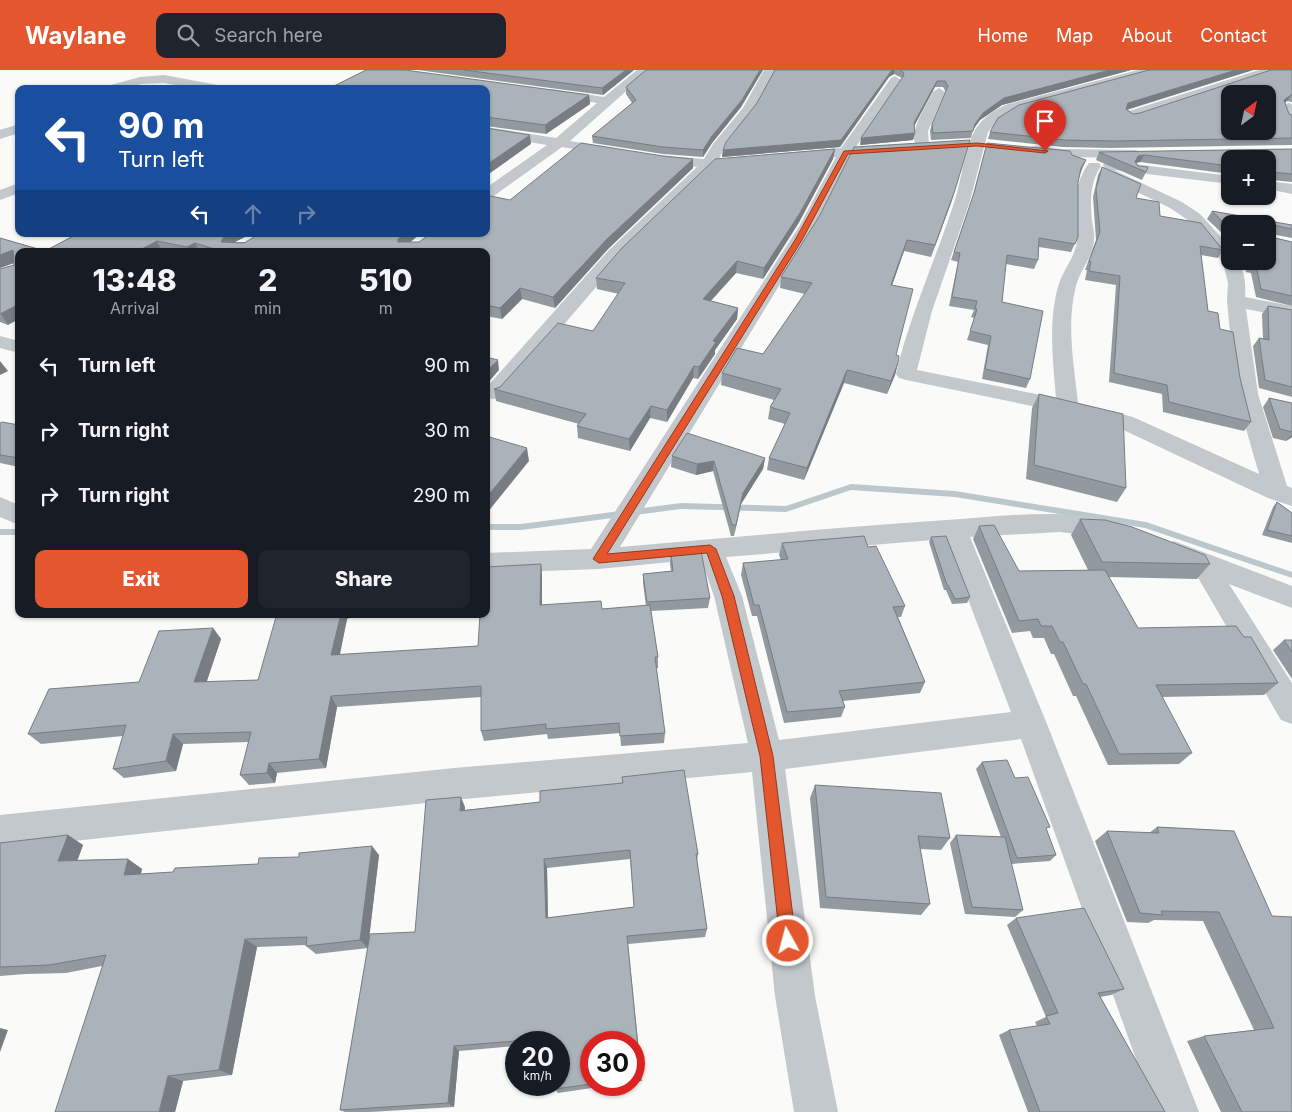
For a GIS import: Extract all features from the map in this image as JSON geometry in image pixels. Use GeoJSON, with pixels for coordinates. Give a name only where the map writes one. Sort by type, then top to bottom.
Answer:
{"type":"FeatureCollection","features":[{"type":"Feature","properties":{"kind":"street"},"geometry":{"type":"LineString","coordinates":[[490,189],[559,143],[644,70]]}},
{"type":"Feature","properties":{"kind":"street"},"geometry":{"type":"LineString","coordinates":[[492,393],[616,254],[709,164],[718,147],[749,109],[770,70]]}},
{"type":"Feature","properties":{"kind":"street"},"geometry":{"type":"LineString","coordinates":[[1115,70],[1132,75]]}},
{"type":"Feature","properties":{"kind":"street"},"geometry":{"type":"LineString","coordinates":[[1151,70],[1037,100],[995,114],[987,122],[977,144],[959,208],[937,266],[911,346],[906,374],[1068,407],[1125,422],[1284,496]]}},
{"type":"Feature","properties":{"kind":"street"},"geometry":{"type":"LineString","coordinates":[[1131,115],[1271,70]]}},
{"type":"Feature","properties":{"kind":"street"},"geometry":{"type":"LineString","coordinates":[[126,85],[140,81],[164,79],[196,85]]}},
{"type":"Feature","properties":{"kind":"street"},"geometry":{"type":"LineString","coordinates":[[599,559],[799,240],[846,152],[895,80]]}},
{"type":"Feature","properties":{"kind":"street"},"geometry":{"type":"LineString","coordinates":[[538,91],[608,101]]}},
{"type":"Feature","properties":{"kind":"street"},"geometry":{"type":"LineString","coordinates":[[912,147],[939,92]]}},
{"type":"Feature","properties":{"kind":"street"},"geometry":{"type":"LineString","coordinates":[[0,120],[15,118]]}},
{"type":"Feature","properties":{"kind":"street"},"geometry":{"type":"LineString","coordinates":[[0,135],[15,129]]}},
{"type":"Feature","properties":{"kind":"street"},"geometry":{"type":"LineString","coordinates":[[490,132],[625,154]]}},
{"type":"Feature","properties":{"kind":"street"},"geometry":{"type":"LineString","coordinates":[[958,145],[996,146]]}},
{"type":"Feature","properties":{"kind":"street"},"geometry":{"type":"LineString","coordinates":[[787,157],[940,146]]}},
{"type":"Feature","properties":{"kind":"street"},"geometry":{"type":"LineString","coordinates":[[1024,149],[1062,153],[1147,154]]}},
{"type":"Feature","properties":{"kind":"street"},"geometry":{"type":"LineString","coordinates":[[1062,153],[1176,205],[1194,217],[1223,249],[1233,267],[1237,283],[1236,301],[1247,394],[1284,496]]}},
{"type":"Feature","properties":{"kind":"street"},"geometry":{"type":"LineString","coordinates":[[644,157],[709,164],[758,160]]}},
{"type":"Feature","properties":{"kind":"street"},"geometry":{"type":"LineString","coordinates":[[1068,407],[1061,330],[1068,284],[1086,242],[1084,216],[1089,164]]}},
{"type":"Feature","properties":{"kind":"street"},"geometry":{"type":"LineString","coordinates":[[1089,164],[1221,179]]}},
{"type":"Feature","properties":{"kind":"street"},"geometry":{"type":"LineString","coordinates":[[1276,186],[1292,188]]}},
{"type":"Feature","properties":{"kind":"street"},"geometry":{"type":"LineString","coordinates":[[0,195],[15,189]]}},
{"type":"Feature","properties":{"kind":"street"},"geometry":{"type":"LineString","coordinates":[[1208,231],[1221,233]]}},
{"type":"Feature","properties":{"kind":"street"},"geometry":{"type":"LineString","coordinates":[[1236,301],[1292,312]]}},
{"type":"Feature","properties":{"kind":"street"},"geometry":{"type":"LineString","coordinates":[[0,342],[15,346]]}},
{"type":"Feature","properties":{"kind":"street"},"geometry":{"type":"LineString","coordinates":[[1247,394],[1274,400]]}},
{"type":"Feature","properties":{"kind":"street"},"geometry":{"type":"LineString","coordinates":[[0,506],[15,514]]}},
{"type":"Feature","properties":{"kind":"street"},"geometry":{"type":"LineString","coordinates":[[490,563],[599,559],[954,529],[1058,523],[1095,525],[1143,539],[1292,597]]}},
{"type":"Feature","properties":{"kind":"street"},"geometry":{"type":"LineString","coordinates":[[954,529],[1031,724],[1176,1112]]}},
{"type":"Feature","properties":{"kind":"street"},"geometry":{"type":"LineString","coordinates":[[710,549],[728,596],[767,756],[794,996],[816,1112]]}},
{"type":"Feature","properties":{"kind":"street"},"geometry":{"type":"LineString","coordinates":[[1202,562],[1292,710]]}},
{"type":"Feature","properties":{"kind":"street"},"geometry":{"type":"LineString","coordinates":[[0,832],[454,784],[767,756],[1031,724]]}},
{"type":"Feature","properties":{"kind":"building"},"geometry":{"type":"Polygon","coordinates":[[[366,70],[405,70],[589,95],[545,125],[490,118],[490,85],[336,85],[366,70]]]}},
{"type":"Feature","properties":{"kind":"building"},"geometry":{"type":"Polygon","coordinates":[[[464,70],[626,70],[602,88],[464,70]]]}},
{"type":"Feature","properties":{"kind":"building"},"geometry":{"type":"Polygon","coordinates":[[[646,70],[760,70],[742,100],[712,136],[703,150],[663,147],[592,136],[636,100],[626,87],[646,70]]]}},
{"type":"Feature","properties":{"kind":"building"},"geometry":{"type":"Polygon","coordinates":[[[775,70],[892,70],[841,140],[723,150],[726,142],[757,103],[775,70]]]}},
{"type":"Feature","properties":{"kind":"building"},"geometry":{"type":"Polygon","coordinates":[[[900,70],[1110,70],[1004,98],[983,113],[975,124],[973,131],[933,133],[932,124],[948,86],[945,81],[937,81],[914,123],[915,133],[861,138],[904,75],[900,70]]]}},
{"type":"Feature","properties":{"kind":"building"},"geometry":{"type":"Polygon","coordinates":[[[1149,70],[1236,70],[1128,103],[1126,109],[1133,114],[1140,113],[1221,86],[1221,139],[1065,140],[990,132],[998,118],[1019,105],[1149,70]]]}},
{"type":"Feature","properties":{"kind":"building"},"geometry":{"type":"Polygon","coordinates":[[[1271,70],[1292,70],[1292,95],[1284,100],[1289,114],[1292,115],[1292,138],[1276,138],[1276,85],[1225,85],[1271,70]]]}},
{"type":"Feature","properties":{"kind":"building"},"geometry":{"type":"Polygon","coordinates":[[[490,129],[530,135],[490,162],[490,129]]]}},
{"type":"Feature","properties":{"kind":"building"},"geometry":{"type":"Polygon","coordinates":[[[970,140],[955,190],[935,245],[907,240],[891,285],[913,289],[896,355],[899,356],[898,363],[891,381],[847,370],[807,468],[769,458],[790,413],[770,407],[781,389],[722,373],[737,348],[763,354],[812,283],[781,277],[820,215],[854,147],[970,140]]]}},
{"type":"Feature","properties":{"kind":"building"},"geometry":{"type":"Polygon","coordinates":[[[581,143],[693,159],[607,239],[553,297],[520,288],[500,308],[490,306],[490,248],[211,248],[195,243],[187,247],[157,241],[144,248],[51,248],[71,237],[224,237],[221,242],[244,243],[254,237],[401,237],[398,242],[419,242],[426,237],[490,237],[490,196],[510,200],[581,143]]]}},
{"type":"Feature","properties":{"kind":"building"},"geometry":{"type":"Polygon","coordinates":[[[987,143],[1070,151],[1072,155],[1086,160],[1081,168],[1078,182],[1078,237],[1075,244],[1039,238],[1038,260],[1007,255],[1002,302],[1043,311],[1030,379],[985,369],[991,336],[970,331],[977,309],[975,309],[977,301],[952,297],[960,253],[954,252],[974,193],[987,143]]]}},
{"type":"Feature","properties":{"kind":"building"},"geometry":{"type":"Polygon","coordinates":[[[835,149],[800,213],[764,268],[737,261],[703,299],[738,308],[713,341],[716,342],[699,367],[694,366],[667,410],[651,406],[629,439],[577,426],[586,414],[494,389],[500,387],[558,323],[593,331],[625,283],[596,278],[622,248],[715,159],[835,149]]]}},
{"type":"Feature","properties":{"kind":"building"},"geometry":{"type":"Polygon","coordinates":[[[1292,149],[1292,174],[1276,172],[1276,150],[1228,150],[1292,149]]]}},
{"type":"Feature","properties":{"kind":"building"},"geometry":{"type":"Polygon","coordinates":[[[1221,150],[1221,165],[1144,155],[1138,156],[1135,162],[1138,166],[1148,167],[1146,172],[1099,152],[1221,150]]]}},
{"type":"Feature","properties":{"kind":"building"},"geometry":{"type":"Polygon","coordinates":[[[1102,167],[1141,184],[1136,198],[1159,202],[1160,216],[1201,223],[1221,248],[1221,250],[1200,246],[1208,311],[1218,313],[1220,329],[1233,332],[1240,378],[1251,422],[1169,402],[1167,385],[1114,373],[1120,276],[1089,271],[1091,262],[1089,261],[1100,232],[1096,189],[1102,167]]]}},
{"type":"Feature","properties":{"kind":"building"},"geometry":{"type":"Polygon","coordinates":[[[1212,211],[1235,215],[1221,215],[1221,220],[1212,211]]]}},
{"type":"Feature","properties":{"kind":"building"},"geometry":{"type":"Polygon","coordinates":[[[1276,222],[1292,225],[1292,229],[1276,226],[1276,222]]]}},
{"type":"Feature","properties":{"kind":"building"},"geometry":{"type":"Polygon","coordinates":[[[0,238],[35,248],[15,248],[15,306],[0,314],[0,269],[14,265],[13,250],[0,255],[0,238]]]}},
{"type":"Feature","properties":{"kind":"building"},"geometry":{"type":"Polygon","coordinates":[[[1276,238],[1292,242],[1292,296],[1261,289],[1257,270],[1276,270],[1276,238]]]}},
{"type":"Feature","properties":{"kind":"building"},"geometry":{"type":"Polygon","coordinates":[[[1268,306],[1292,310],[1292,387],[1265,380],[1259,338],[1269,340],[1268,306]]]}},
{"type":"Feature","properties":{"kind":"building"},"geometry":{"type":"Polygon","coordinates":[[[490,358],[498,360],[490,368],[490,358]]]}},
{"type":"Feature","properties":{"kind":"building"},"geometry":{"type":"Polygon","coordinates":[[[1039,394],[1123,414],[1126,488],[1034,465],[1039,394]]]}},
{"type":"Feature","properties":{"kind":"building"},"geometry":{"type":"Polygon","coordinates":[[[1269,398],[1292,403],[1292,432],[1280,429],[1269,398]]]}},
{"type":"Feature","properties":{"kind":"building"},"geometry":{"type":"Polygon","coordinates":[[[0,423],[15,424],[15,457],[0,455],[0,423]]]}},
{"type":"Feature","properties":{"kind":"building"},"geometry":{"type":"Polygon","coordinates":[[[687,433],[765,458],[743,493],[736,525],[732,525],[714,461],[697,464],[672,456],[687,433]]]}},
{"type":"Feature","properties":{"kind":"building"},"geometry":{"type":"Polygon","coordinates":[[[490,437],[527,448],[490,493],[490,437]]]}},
{"type":"Feature","properties":{"kind":"building"},"geometry":{"type":"Polygon","coordinates":[[[1277,502],[1292,513],[1292,536],[1267,530],[1277,502]]]}},
{"type":"Feature","properties":{"kind":"building"},"geometry":{"type":"Polygon","coordinates":[[[1080,519],[1105,520],[1132,527],[1205,555],[1210,564],[1102,562],[1080,519]]]}},
{"type":"Feature","properties":{"kind":"building"},"geometry":{"type":"Polygon","coordinates":[[[994,525],[1019,571],[1105,570],[1138,628],[1236,626],[1244,637],[1251,637],[1278,683],[1156,685],[1192,753],[1119,754],[1086,684],[1083,684],[1063,642],[1060,642],[1052,626],[1041,626],[1038,619],[1019,621],[979,526],[994,525]]]}},
{"type":"Feature","properties":{"kind":"building"},"geometry":{"type":"Polygon","coordinates":[[[864,536],[868,547],[876,546],[905,606],[893,607],[925,682],[839,691],[845,707],[787,712],[759,605],[754,605],[743,563],[788,559],[782,543],[864,536]]]}},
{"type":"Feature","properties":{"kind":"building"},"geometry":{"type":"Polygon","coordinates":[[[946,536],[970,597],[955,599],[947,585],[931,537],[946,536]]]}},
{"type":"Feature","properties":{"kind":"building"},"geometry":{"type":"Polygon","coordinates":[[[701,551],[710,598],[647,602],[643,574],[673,571],[671,554],[701,551]]]}},
{"type":"Feature","properties":{"kind":"building"},"geometry":{"type":"Polygon","coordinates":[[[541,564],[540,605],[601,601],[602,609],[650,605],[658,657],[655,657],[665,733],[620,736],[619,723],[546,729],[546,724],[481,731],[481,686],[331,696],[319,759],[269,763],[267,773],[240,775],[251,732],[173,734],[166,761],[113,769],[126,725],[28,734],[49,689],[139,682],[159,631],[213,628],[194,682],[258,680],[276,618],[340,618],[331,655],[478,646],[480,618],[490,618],[490,567],[541,564]]]}},
{"type":"Feature","properties":{"kind":"building"},"geometry":{"type":"Polygon","coordinates":[[[1284,640],[1292,640],[1292,652],[1284,640]]]}},
{"type":"Feature","properties":{"kind":"building"},"geometry":{"type":"Polygon","coordinates":[[[1007,760],[1015,778],[1028,777],[1050,827],[1046,828],[1056,855],[1017,858],[982,762],[1007,760]]]}},
{"type":"Feature","properties":{"kind":"building"},"geometry":{"type":"Polygon","coordinates":[[[684,770],[698,854],[696,854],[707,929],[627,936],[636,1031],[580,1031],[580,1086],[570,1087],[570,1031],[505,1031],[505,1042],[454,1046],[448,1103],[340,1110],[370,934],[415,932],[426,800],[461,797],[460,811],[540,802],[540,791],[623,783],[622,777],[684,770]],[[630,850],[544,859],[546,918],[634,907],[630,850]]]}},
{"type":"Feature","properties":{"kind":"building"},"geometry":{"type":"Polygon","coordinates":[[[815,785],[941,793],[950,838],[918,836],[930,904],[826,897],[815,785]]]}},
{"type":"Feature","properties":{"kind":"building"},"geometry":{"type":"Polygon","coordinates":[[[1157,827],[1234,831],[1272,916],[1292,917],[1292,1112],[1242,1112],[1204,1036],[1274,1028],[1219,912],[1161,911],[1163,915],[1140,913],[1107,831],[1159,833],[1157,827]]]}},
{"type":"Feature","properties":{"kind":"building"},"geometry":{"type":"Polygon","coordinates":[[[68,835],[58,861],[128,859],[124,875],[173,872],[175,868],[258,864],[259,858],[299,857],[299,853],[372,846],[360,940],[306,946],[307,937],[245,939],[219,1070],[168,1076],[159,1112],[55,1112],[106,955],[49,965],[0,967],[0,843],[68,835]]]}},
{"type":"Feature","properties":{"kind":"building"},"geometry":{"type":"Polygon","coordinates":[[[956,835],[1005,837],[1023,910],[972,907],[956,835]]]}},
{"type":"Feature","properties":{"kind":"building"},"geometry":{"type":"Polygon","coordinates":[[[1084,908],[1124,989],[1098,993],[1165,1112],[1040,1112],[1009,1030],[1050,1024],[1046,1016],[1058,1013],[1016,918],[1084,908]]]}},
{"type":"Feature","properties":{"kind":"waterway"},"geometry":{"type":"LineString","coordinates":[[490,527],[521,527],[681,506],[786,509],[851,487],[955,494],[1146,525],[1292,575]]}},
{"type":"Feature","properties":{"kind":"waterway"},"geometry":{"type":"LineString","coordinates":[[0,532],[15,532]]}},
{"type":"Feature","properties":{"kind":"route"},"geometry":{"type":"LineString","coordinates":[[788,941],[767,756],[728,596],[710,549],[599,559],[770,288],[808,224],[846,152],[977,144],[1045,151]]}}]}
